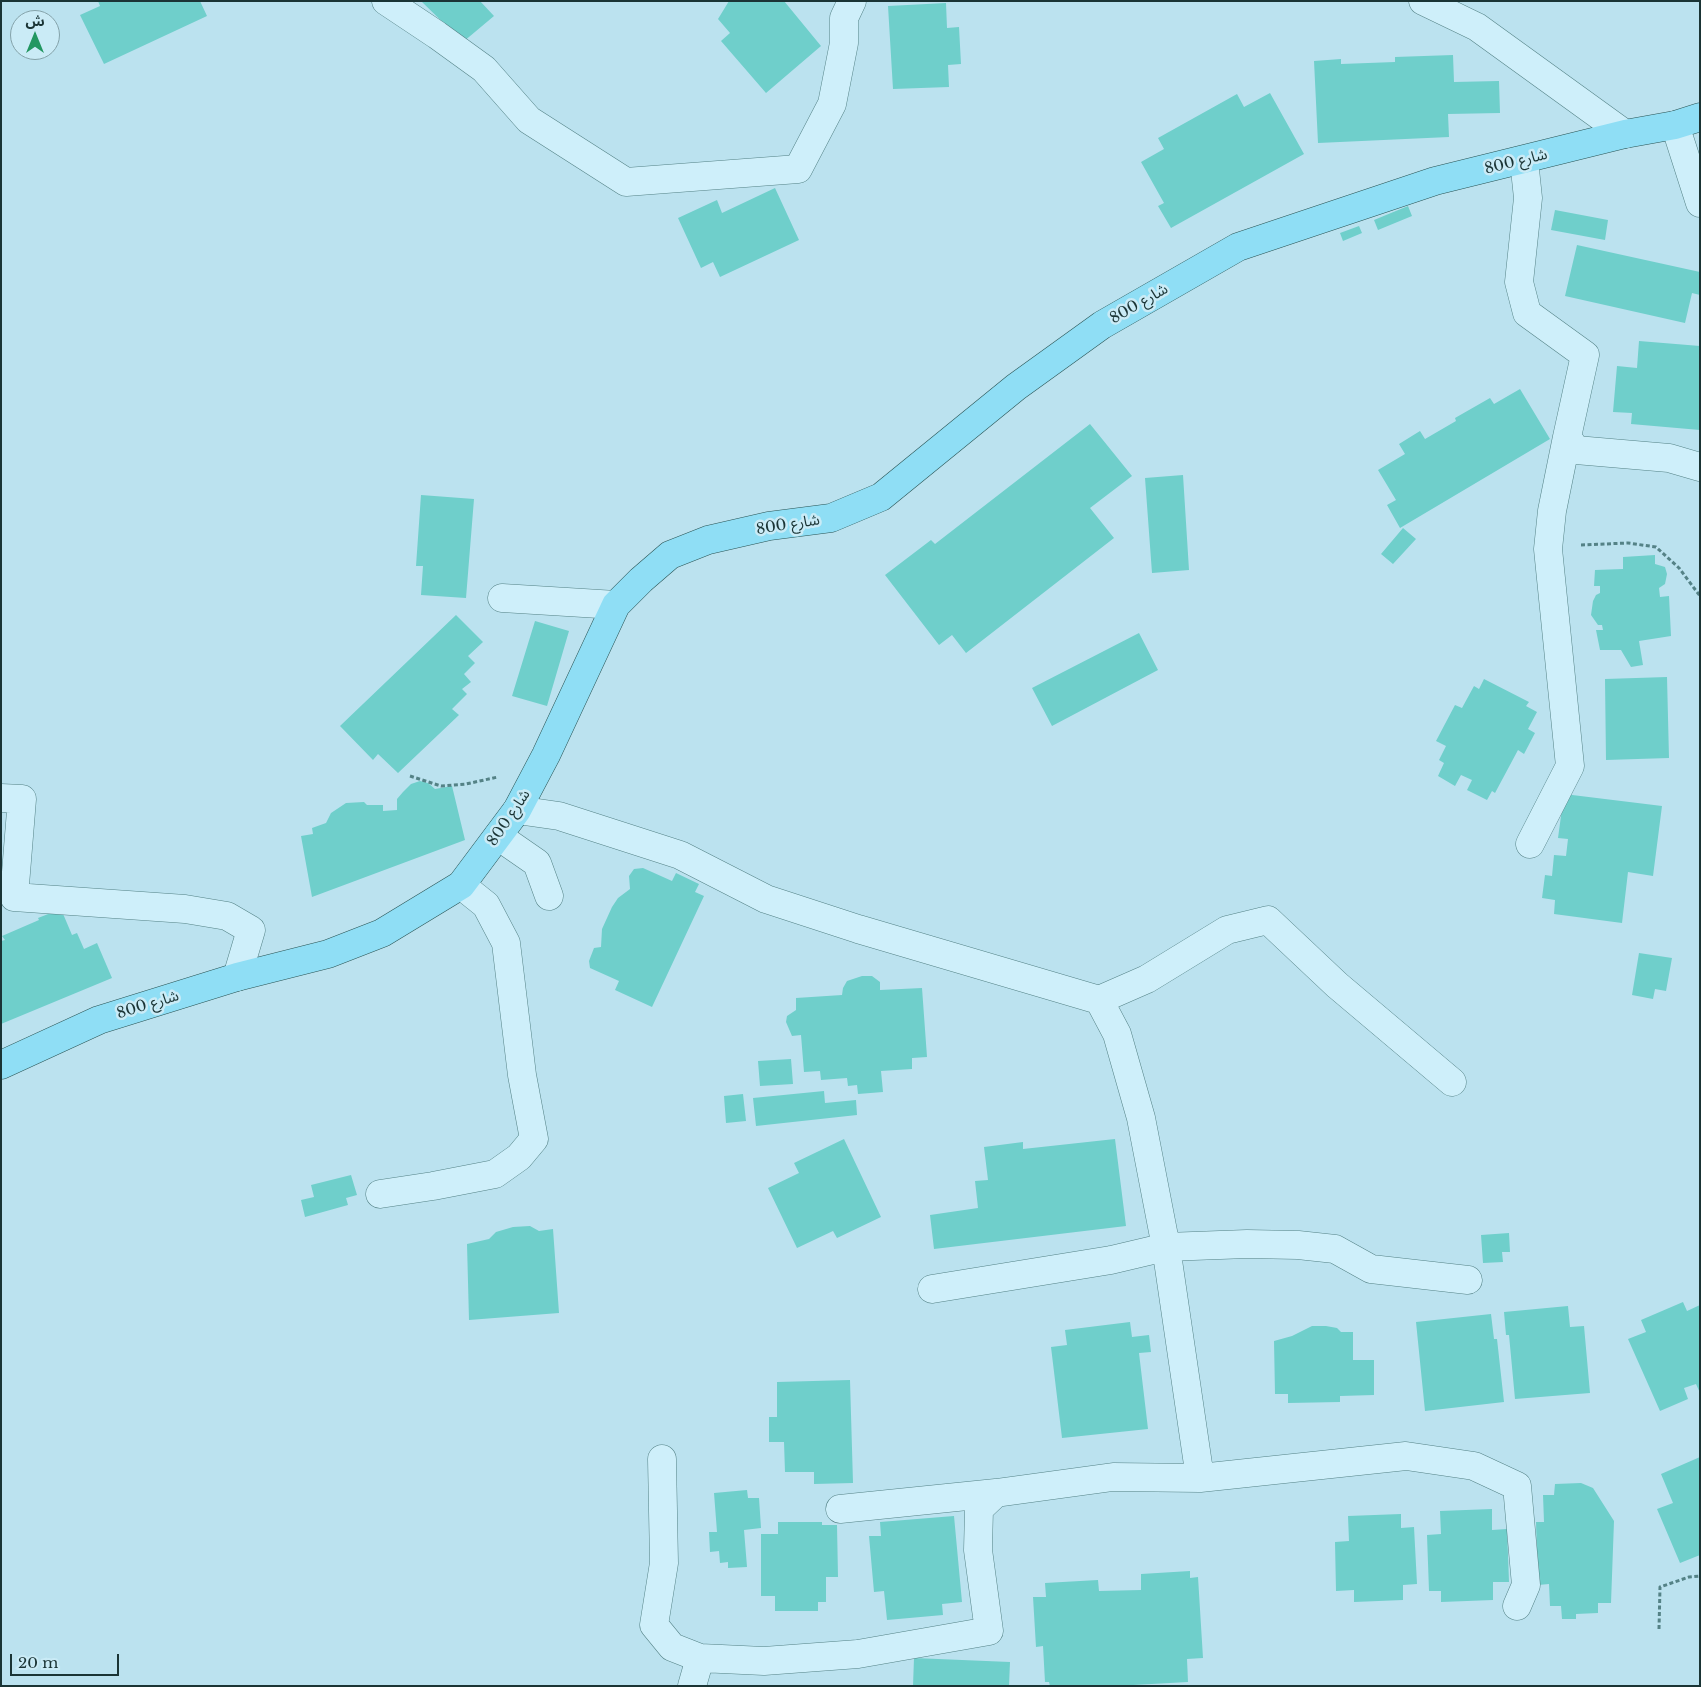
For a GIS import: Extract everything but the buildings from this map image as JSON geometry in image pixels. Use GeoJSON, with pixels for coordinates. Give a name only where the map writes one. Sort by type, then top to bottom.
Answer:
{"type":"FeatureCollection","features":[{"type":"Feature","properties":{"kind":"main road","name":"شارع 800"},"geometry":{"type":"LineString","coordinates":[[1,1065],[100,1020],[237,977],[328,954],[382,933],[461,885],[517,810],[546,755],[616,605],[640,580],[670,555],[708,540],[769,526],[831,518],[880,497],[1016,387],[1102,325],[1238,247],[1435,182],[1625,134],[1687,121]]}},
{"type":"Feature","properties":{"kind":"street"},"geometry":{"type":"LineString","coordinates":[[386,1],[438,35],[484,69],[529,120],[626,182],[798,169],[832,104],[844,43],[844,18],[852,1]]}},
{"type":"Feature","properties":{"kind":"street"},"geometry":{"type":"LineString","coordinates":[[1423,1],[1477,27],[1625,134]]}},
{"type":"Feature","properties":{"kind":"street"},"geometry":{"type":"LineString","coordinates":[[1687,121],[1700,202]]}},
{"type":"Feature","properties":{"kind":"street"},"geometry":{"type":"LineString","coordinates":[[1524,160],[1528,198],[1519,282],[1527,313],[1585,355],[1566,437],[1552,511],[1548,549],[1570,766],[1530,844]]}},
{"type":"Feature","properties":{"kind":"street"},"geometry":{"type":"LineString","coordinates":[[1566,437],[1576,450],[1669,458],[1700,467]]}},
{"type":"Feature","properties":{"kind":"street"},"geometry":{"type":"LineString","coordinates":[[502,598],[616,605]]}},
{"type":"Feature","properties":{"kind":"street"},"geometry":{"type":"LineString","coordinates":[[1,798],[22,799],[8,896],[185,909],[227,916],[251,930],[237,977]]}},
{"type":"Feature","properties":{"kind":"street"},"geometry":{"type":"LineString","coordinates":[[517,810],[559,816],[680,855],[766,899],[858,929],[1099,1000],[1147,979],[1227,930],[1268,920],[1337,986],[1452,1082]]}},
{"type":"Feature","properties":{"kind":"street"},"geometry":{"type":"LineString","coordinates":[[498,836],[538,863],[549,896]]}},
{"type":"Feature","properties":{"kind":"street"},"geometry":{"type":"LineString","coordinates":[[380,1194],[494,1174],[519,1157],[534,1140],[522,1075],[506,943],[486,904],[461,885]]}},
{"type":"Feature","properties":{"kind":"street"},"geometry":{"type":"LineString","coordinates":[[1099,1000],[1117,1034],[1141,1118],[1166,1247],[1200,1478]]}},
{"type":"Feature","properties":{"kind":"street"},"geometry":{"type":"LineString","coordinates":[[932,1289],[1111,1260],[1166,1247],[1247,1244],[1298,1245],[1335,1249],[1371,1269],[1468,1280]]}},
{"type":"Feature","properties":{"kind":"street"},"geometry":{"type":"LineString","coordinates":[[840,1509],[996,1493],[1113,1477],[1200,1478],[1406,1456],[1474,1466],[1516,1486],[1526,1585],[1517,1606]]}},
{"type":"Feature","properties":{"kind":"street"},"geometry":{"type":"LineString","coordinates":[[662,1459],[664,1563],[654,1625],[672,1648],[700,1658],[764,1661],[858,1654],[989,1631],[978,1550],[978,1509],[996,1493]]}},
{"type":"Feature","properties":{"kind":"street"},"geometry":{"type":"LineString","coordinates":[[692,1686],[700,1658]]}},
{"type":"Feature","properties":{"kind":"path"},"geometry":{"type":"LineString","coordinates":[[1548,549],[1581,544],[1628,543],[1656,547],[1679,568],[1700,596]]}},
{"type":"Feature","properties":{"kind":"path"},"geometry":{"type":"LineString","coordinates":[[410,776],[441,786],[466,784],[502,776]]}},
{"type":"Feature","properties":{"kind":"path"},"geometry":{"type":"LineString","coordinates":[[1658,1629],[1660,1587],[1689,1577],[1700,1576]]}}]}
